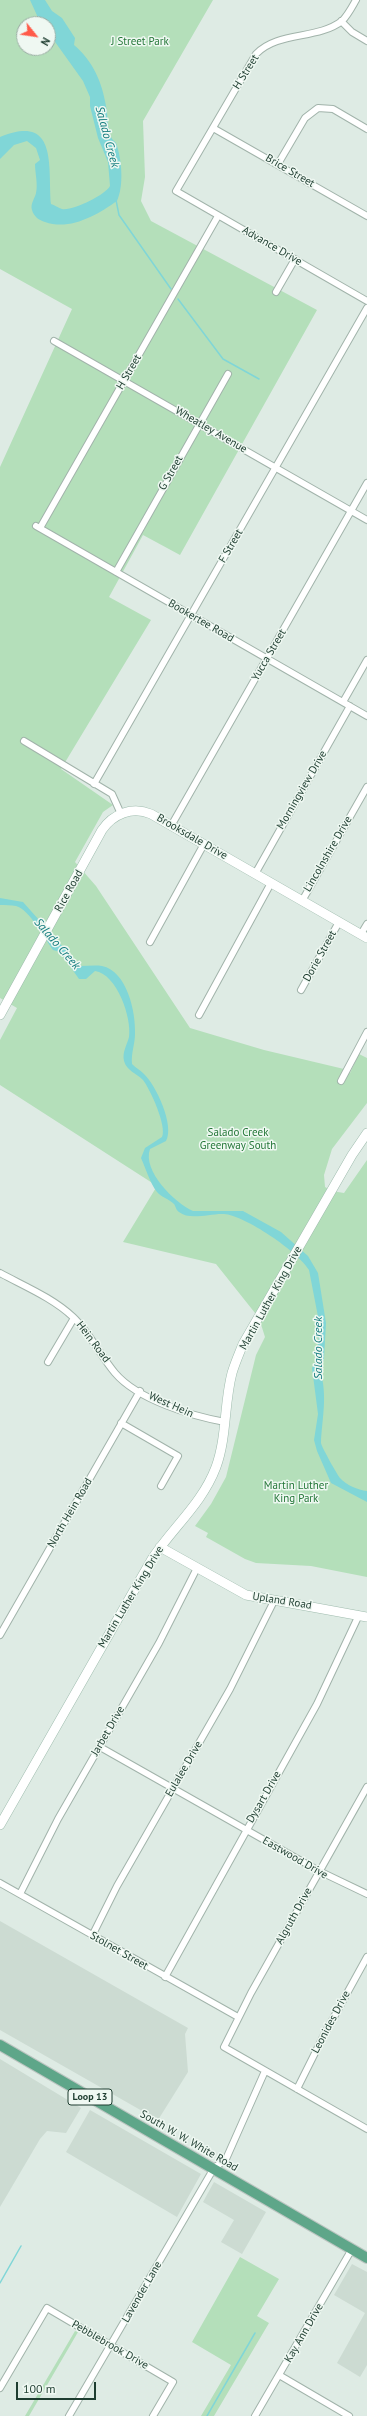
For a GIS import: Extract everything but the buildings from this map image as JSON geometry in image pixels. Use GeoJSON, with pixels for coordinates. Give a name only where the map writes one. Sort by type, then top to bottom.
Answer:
{"type":"FeatureCollection","features":[{"type":"Feature","properties":{"kind":"main road","name":"Brooksdale Drive"},"geometry":{"type":"LineString","coordinates":[[121,814],[137,811],[146,812],[364,936]]}},
{"type":"Feature","properties":{"kind":"main road","name":"Rice Road"},"geometry":{"type":"LineString","coordinates":[[0,1015],[107,823],[121,814]]}},
{"type":"Feature","properties":{"kind":"main road","name":"Martin Luther King Drive"},"geometry":{"type":"LineString","coordinates":[[0,1825],[160,1547],[191,1512],[211,1478],[219,1456],[232,1374],[243,1344],[336,1182],[367,1133]]}},
{"type":"Feature","properties":{"kind":"main road","name":"Upland Road"},"geometry":{"type":"LineString","coordinates":[[160,1547],[246,1595],[274,1601],[316,1606],[363,1616]]}},
{"type":"Feature","properties":{"kind":"main road","name":"South W. W. White Road"},"geometry":{"type":"LineString","coordinates":[[0,2045],[367,2258]]}},
{"type":"Feature","properties":{"kind":"street"},"geometry":{"type":"LineString","coordinates":[[356,0],[341,21],[352,32],[367,41]]}},
{"type":"Feature","properties":{"kind":"street","name":"H Street"},"geometry":{"type":"LineString","coordinates":[[176,191],[260,50],[271,43],[326,28],[341,21]]}},
{"type":"Feature","properties":{"kind":"street"},"geometry":{"type":"LineString","coordinates":[[278,164],[304,120],[318,108],[333,109],[367,128]]}},
{"type":"Feature","properties":{"kind":"street","name":"Brice Street"},"geometry":{"type":"LineString","coordinates":[[213,128],[367,216]]}},
{"type":"Feature","properties":{"kind":"street","name":"Advance Drive"},"geometry":{"type":"LineString","coordinates":[[176,191],[367,301]]}},
{"type":"Feature","properties":{"kind":"street","name":"H Street"},"geometry":{"type":"LineString","coordinates":[[38,527],[125,380],[218,216]]}},
{"type":"Feature","properties":{"kind":"street"},"geometry":{"type":"LineString","coordinates":[[276,292],[295,259]]}},
{"type":"Feature","properties":{"kind":"street","name":"F Street"},"geometry":{"type":"LineString","coordinates":[[94,784],[367,308]]}},
{"type":"Feature","properties":{"kind":"street","name":"Wheatley Avenue"},"geometry":{"type":"LineString","coordinates":[[54,340],[367,520]]}},
{"type":"Feature","properties":{"kind":"street","name":"G Street"},"geometry":{"type":"LineString","coordinates":[[116,572],[228,374]]}},
{"type":"Feature","properties":{"kind":"street","name":"Yucca Street"},"geometry":{"type":"LineString","coordinates":[[171,826],[367,483]]}},
{"type":"Feature","properties":{"kind":"street","name":"Bookertee Road"},"geometry":{"type":"LineString","coordinates":[[38,527],[367,716]]}},
{"type":"Feature","properties":{"kind":"street"},"geometry":{"type":"LineString","coordinates":[[343,702],[367,660]]}},
{"type":"Feature","properties":{"kind":"street","name":"Morningview Drive"},"geometry":{"type":"LineString","coordinates":[[254,874],[350,706]]}},
{"type":"Feature","properties":{"kind":"street"},"geometry":{"type":"LineString","coordinates":[[24,741],[112,794],[121,814]]}},
{"type":"Feature","properties":{"kind":"street","name":"Lincolnshire Drive"},"geometry":{"type":"LineString","coordinates":[[302,901],[367,787]]}},
{"type":"Feature","properties":{"kind":"street"},"geometry":{"type":"LineString","coordinates":[[150,942],[204,844]]}},
{"type":"Feature","properties":{"kind":"street"},"geometry":{"type":"LineString","coordinates":[[198,1015],[271,883]]}},
{"type":"Feature","properties":{"kind":"street","name":"Dorie Street"},"geometry":{"type":"LineString","coordinates":[[301,990],[339,922]]}},
{"type":"Feature","properties":{"kind":"street"},"geometry":{"type":"LineString","coordinates":[[364,936],[367,924]]}},
{"type":"Feature","properties":{"kind":"street"},"geometry":{"type":"LineString","coordinates":[[341,1081],[367,1032]]}},
{"type":"Feature","properties":{"kind":"street","name":"Hein Road"},"geometry":{"type":"LineString","coordinates":[[0,1273],[63,1309],[74,1318],[116,1373],[140,1391]]}},
{"type":"Feature","properties":{"kind":"street"},"geometry":{"type":"LineString","coordinates":[[48,1362],[74,1318]]}},
{"type":"Feature","properties":{"kind":"street","name":"West Hein"},"geometry":{"type":"LineString","coordinates":[[140,1391],[180,1412],[225,1422]]}},
{"type":"Feature","properties":{"kind":"street","name":"North Hein Road"},"geometry":{"type":"LineString","coordinates":[[0,1635],[140,1391]]}},
{"type":"Feature","properties":{"kind":"street"},"geometry":{"type":"LineString","coordinates":[[121,1423],[178,1456],[161,1486]]}},
{"type":"Feature","properties":{"kind":"street","name":"Jarbet Drive"},"geometry":{"type":"LineString","coordinates":[[20,1894],[58,1819],[158,1643],[197,1568]]}},
{"type":"Feature","properties":{"kind":"street","name":"Eulalee Drive"},"geometry":{"type":"LineString","coordinates":[[92,1936],[173,1788],[230,1689],[274,1601]]}},
{"type":"Feature","properties":{"kind":"street","name":"Dysart Drive"},"geometry":{"type":"LineString","coordinates":[[165,1977],[246,1829],[317,1704],[363,1616]]}},
{"type":"Feature","properties":{"kind":"street","name":"Eastwood Drive"},"geometry":{"type":"LineString","coordinates":[[100,1746],[319,1871],[367,1894]]}},
{"type":"Feature","properties":{"kind":"street","name":"Algruth Drive"},"geometry":{"type":"LineString","coordinates":[[265,2071],[224,2047],[238,2018],[367,1787]]}},
{"type":"Feature","properties":{"kind":"street","name":"Stolnet Street"},"geometry":{"type":"LineString","coordinates":[[0,1883],[238,2018]]}},
{"type":"Feature","properties":{"kind":"street","name":"Leonides Drive"},"geometry":{"type":"LineString","coordinates":[[297,2089],[324,2035],[367,1957]]}},
{"type":"Feature","properties":{"kind":"street"},"geometry":{"type":"LineString","coordinates":[[214,2168],[226,2160],[265,2071],[367,2129]]}},
{"type":"Feature","properties":{"kind":"street","name":"Lavender Lane"},"geometry":{"type":"LineString","coordinates":[[69,2416],[214,2168]]}},
{"type":"Feature","properties":{"kind":"street","name":"Kay Ann Drive"},"geometry":{"type":"LineString","coordinates":[[255,2416],[352,2249]]}},
{"type":"Feature","properties":{"kind":"street","name":"Pebblebrook Drive"},"geometry":{"type":"LineString","coordinates":[[0,2388],[47,2308],[173,2382],[153,2416]]}},
{"type":"Feature","properties":{"kind":"street"},"geometry":{"type":"LineString","coordinates":[[279,2375],[345,2415]]}},
{"type":"Feature","properties":{"kind":"shaded area"},"geometry":{"type":"Polygon","coordinates":[[[0,1921],[188,2028],[185,2034],[188,2072],[158,2120],[0,2030],[0,1921]]]}},
{"type":"Feature","properties":{"kind":"shaded area"},"geometry":{"type":"Polygon","coordinates":[[[0,2059],[81,2108],[66,2133],[47,2131],[40,2139],[0,2207],[0,2059]]]}},
{"type":"Feature","properties":{"kind":"shaded area"},"geometry":{"type":"Polygon","coordinates":[[[90,2110],[201,2174],[177,2217],[66,2152],[90,2110]]]}},
{"type":"Feature","properties":{"kind":"shaded area"},"geometry":{"type":"Polygon","coordinates":[[[214,2182],[266,2212],[242,2254],[221,2242],[234,2220],[203,2202],[214,2182]]]}},
{"type":"Feature","properties":{"kind":"shaded area"},"geometry":{"type":"Polygon","coordinates":[[[352,2264],[367,2272],[367,2365],[360,2377],[337,2363],[365,2313],[334,2295],[352,2264]]]}},
{"type":"Feature","properties":{"kind":"green space"},"geometry":{"type":"Polygon","coordinates":[[[0,0],[213,0],[143,121],[145,177],[141,201],[151,221],[317,310],[180,555],[143,535],[109,597],[151,620],[61,769],[113,805],[103,812],[75,862],[96,886],[190,1028],[264,1050],[344,1069],[350,1073],[359,1054],[367,1058],[367,1103],[332,1149],[324,1175],[325,1187],[332,1191],[344,1193],[367,1160],[367,1577],[311,1566],[256,1563],[245,1559],[206,1537],[208,1533],[195,1526],[211,1504],[226,1477],[256,1355],[265,1337],[259,1318],[216,1264],[123,1242],[157,1186],[0,1085],[0,1040],[17,1008],[0,998],[0,467],[72,309],[0,269],[0,0]]]}},
{"type":"Feature","properties":{"kind":"green space"},"geometry":{"type":"Polygon","coordinates":[[[240,2257],[279,2279],[257,2316],[269,2323],[214,2416],[201,2416],[231,2365],[192,2342],[240,2257]]]}},
{"type":"Feature","properties":{"kind":"green space"},"geometry":{"type":"Polygon","coordinates":[[[75,2331],[78,2332],[29,2416],[25,2416],[75,2331]]]}},
{"type":"Feature","properties":{"kind":"water","name":"Salado Creek"},"geometry":{"type":"Polygon","coordinates":[[[30,0],[45,0],[52,11],[62,18],[75,38],[74,45],[81,51],[96,72],[106,106],[111,138],[116,143],[120,157],[121,188],[117,201],[92,216],[73,223],[54,224],[45,222],[34,215],[32,206],[37,190],[35,164],[40,160],[36,148],[27,141],[14,145],[0,159],[0,137],[19,131],[32,132],[41,138],[46,147],[49,160],[51,204],[62,209],[73,208],[96,198],[110,186],[108,162],[98,138],[90,106],[90,97],[83,81],[56,43],[56,16],[37,16],[30,0]]]}},
{"type":"Feature","properties":{"kind":"water","name":"Salado Creek"},"geometry":{"type":"Polygon","coordinates":[[[0,898],[23,902],[80,966],[102,966],[111,969],[124,984],[132,1004],[135,1025],[132,1064],[149,1079],[159,1096],[166,1116],[168,1134],[166,1141],[150,1149],[149,1158],[155,1176],[169,1194],[193,1211],[243,1211],[281,1232],[308,1256],[318,1273],[326,1323],[324,1359],[320,1370],[324,1389],[321,1443],[326,1455],[340,1478],[352,1487],[367,1491],[367,1502],[331,1483],[317,1451],[314,1440],[318,1414],[312,1368],[316,1361],[320,1327],[309,1270],[294,1254],[257,1227],[233,1216],[224,1214],[195,1216],[184,1215],[178,1211],[172,1202],[157,1192],[150,1180],[141,1158],[145,1148],[162,1137],[162,1125],[157,1108],[143,1080],[132,1072],[125,1064],[124,1055],[129,1037],[128,1019],[116,988],[103,974],[95,971],[86,979],[79,979],[60,952],[53,950],[37,925],[27,913],[16,906],[0,905],[0,898]]]}},
{"type":"Feature","properties":{"kind":"waterway"},"geometry":{"type":"LineString","coordinates":[[116,200],[119,215],[171,289]]}},
{"type":"Feature","properties":{"kind":"waterway"},"geometry":{"type":"LineString","coordinates":[[178,299],[223,359],[259,379]]}},
{"type":"Feature","properties":{"kind":"waterway"},"geometry":{"type":"LineString","coordinates":[[0,2283],[21,2246]]}},
{"type":"Feature","properties":{"kind":"waterway"},"geometry":{"type":"LineString","coordinates":[[207,2416],[255,2333]]}},
{"type":"Feature","properties":{"kind":"park label","name":"J Street Park"},"geometry":{"type":"Point","coordinates":[140,42]}},
{"type":"Feature","properties":{"kind":"park label","name":"Salado Creek Greenway South"},"geometry":{"type":"Point","coordinates":[238,1139]}},
{"type":"Feature","properties":{"kind":"park label","name":"Martin Luther King Park"},"geometry":{"type":"Point","coordinates":[296,1492]}}]}
